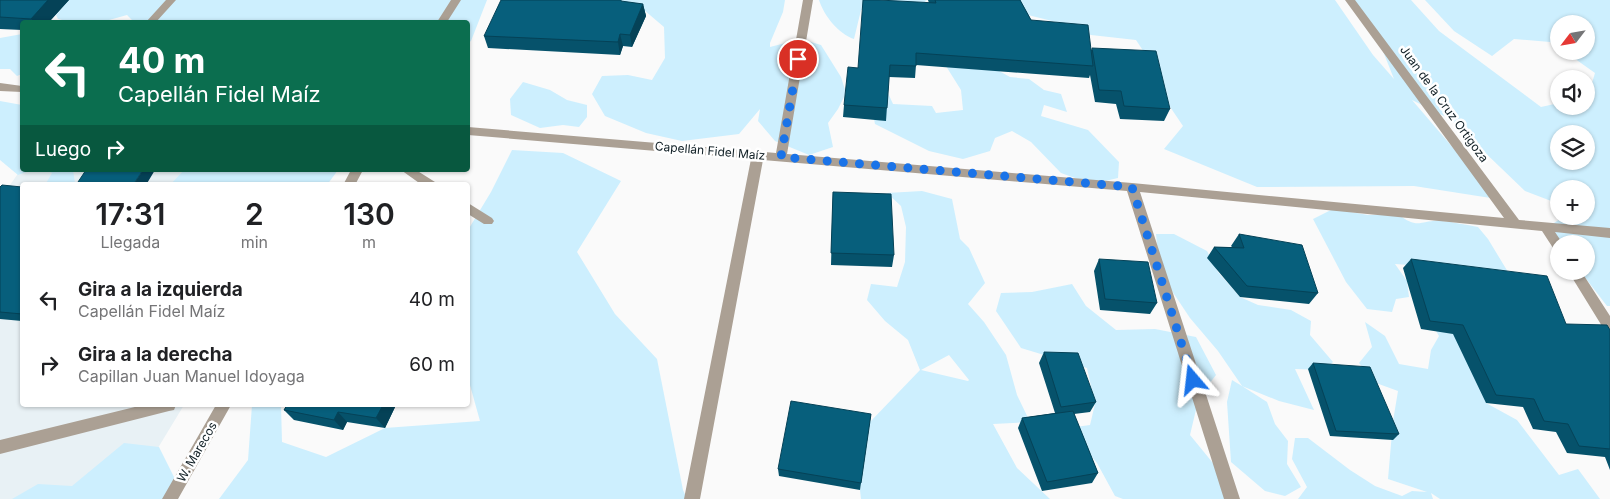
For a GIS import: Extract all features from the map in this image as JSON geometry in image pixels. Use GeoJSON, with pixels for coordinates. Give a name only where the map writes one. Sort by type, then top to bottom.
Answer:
{"type":"FeatureCollection","features":[{"type":"Feature","properties":{"kind":"street"},"geometry":{"type":"LineString","coordinates":[[153,20],[171,0]]}},
{"type":"Feature","properties":{"kind":"street"},"geometry":{"type":"LineString","coordinates":[[443,20],[456,0]]}},
{"type":"Feature","properties":{"kind":"street"},"geometry":{"type":"LineString","coordinates":[[781,157],[808,0]]}},
{"type":"Feature","properties":{"kind":"street","name":"Juan de la Cruz Ortigoza"},"geometry":{"type":"LineString","coordinates":[[1350,0],[1516,225]]}},
{"type":"Feature","properties":{"kind":"street"},"geometry":{"type":"LineString","coordinates":[[0,87],[20,89]]}},
{"type":"Feature","properties":{"kind":"street","name":"Capellán Fidel Maíz"},"geometry":{"type":"LineString","coordinates":[[470,130],[1132,187],[1610,233]]}},
{"type":"Feature","properties":{"kind":"street"},"geometry":{"type":"LineString","coordinates":[[692,499],[758,155]]}},
{"type":"Feature","properties":{"kind":"street"},"geometry":{"type":"LineString","coordinates":[[410,172],[426,182]]}},
{"type":"Feature","properties":{"kind":"street"},"geometry":{"type":"LineString","coordinates":[[1132,187],[1232,499]]}},
{"type":"Feature","properties":{"kind":"street"},"geometry":{"type":"LineString","coordinates":[[470,209],[488,221]]}},
{"type":"Feature","properties":{"kind":"street"},"geometry":{"type":"LineString","coordinates":[[1546,228],[1551,235]]}},
{"type":"Feature","properties":{"kind":"street"},"geometry":{"type":"LineString","coordinates":[[1580,280],[1610,326]]}},
{"type":"Feature","properties":{"kind":"street"},"geometry":{"type":"LineString","coordinates":[[0,447],[161,407]]}},
{"type":"Feature","properties":{"kind":"street","name":"W. Marecos"},"geometry":{"type":"LineString","coordinates":[[170,499],[223,407]]}},
{"type":"Feature","properties":{"kind":"shaded area"},"geometry":{"type":"Polygon","coordinates":[[[69,0],[487,0],[470,42],[470,20],[132,20],[127,15],[109,20],[62,20],[58,19],[56,15],[69,0]]]}},
{"type":"Feature","properties":{"kind":"shaded area"},"geometry":{"type":"Polygon","coordinates":[[[582,0],[785,0],[783,12],[770,47],[801,39],[821,45],[841,77],[846,93],[828,123],[833,147],[809,155],[775,141],[758,121],[760,109],[739,134],[682,141],[646,133],[605,116],[592,94],[602,76],[628,75],[652,80],[665,58],[664,27],[644,10],[582,0]]]}},
{"type":"Feature","properties":{"kind":"shaded area"},"geometry":{"type":"Polygon","coordinates":[[[819,0],[927,0],[925,1],[931,14],[990,66],[1010,77],[1029,79],[1044,90],[1061,94],[1067,112],[1044,105],[1041,116],[1088,130],[1119,162],[1118,178],[1092,184],[1061,173],[1031,142],[1012,131],[995,138],[990,151],[963,159],[929,151],[875,124],[872,109],[888,93],[893,104],[932,106],[936,113],[963,110],[961,90],[939,55],[879,10],[861,10],[854,39],[848,37],[833,24],[824,12],[819,0]]]}},
{"type":"Feature","properties":{"kind":"shaded area"},"geometry":{"type":"Polygon","coordinates":[[[1016,0],[1335,0],[1373,55],[1394,79],[1377,36],[1350,0],[1411,0],[1439,31],[1541,107],[1550,105],[1550,115],[1595,115],[1595,70],[1591,70],[1577,60],[1595,60],[1595,15],[1550,15],[1550,42],[1514,39],[1492,56],[1454,31],[1425,0],[1610,0],[1610,306],[1607,306],[1587,280],[1595,280],[1595,235],[1552,235],[1546,228],[1551,225],[1595,225],[1595,180],[1550,180],[1550,201],[1525,191],[1450,119],[1412,100],[1497,199],[1414,186],[1257,187],[1164,149],[1183,126],[1156,86],[1148,58],[1136,40],[1091,35],[1056,22],[1024,14],[1016,0]]]}},
{"type":"Feature","properties":{"kind":"shaded area"},"geometry":{"type":"Polygon","coordinates":[[[20,34],[20,75],[17,76],[10,69],[0,69],[0,38],[20,34]]]}},
{"type":"Feature","properties":{"kind":"shaded area"},"geometry":{"type":"Polygon","coordinates":[[[523,82],[550,90],[567,100],[587,105],[587,117],[579,127],[563,125],[540,128],[511,115],[510,99],[523,82]]]}},
{"type":"Feature","properties":{"kind":"shaded area"},"geometry":{"type":"Polygon","coordinates":[[[0,101],[20,105],[20,172],[26,172],[18,175],[0,160],[0,101]]]}},
{"type":"Feature","properties":{"kind":"shaded area"},"geometry":{"type":"Polygon","coordinates":[[[512,150],[563,153],[621,181],[577,252],[615,314],[657,359],[683,490],[687,499],[219,499],[248,460],[252,407],[281,407],[282,442],[326,457],[385,428],[480,421],[470,385],[470,227],[491,192],[512,150]]]}},
{"type":"Feature","properties":{"kind":"shaded area"},"geometry":{"type":"Polygon","coordinates":[[[20,171],[324,172],[318,182],[20,182],[20,407],[183,407],[127,499],[0,499],[0,199],[20,171]]]}},
{"type":"Feature","properties":{"kind":"shaded area"},"geometry":{"type":"Polygon","coordinates":[[[50,172],[73,172],[75,182],[47,182],[52,173],[50,172]]]}},
{"type":"Feature","properties":{"kind":"shaded area"},"geometry":{"type":"Polygon","coordinates":[[[182,172],[337,172],[329,182],[173,182],[182,172]]]}},
{"type":"Feature","properties":{"kind":"shaded area"},"geometry":{"type":"Polygon","coordinates":[[[922,191],[952,199],[960,239],[969,248],[985,283],[968,304],[984,322],[1006,355],[1017,395],[1030,422],[993,424],[1017,468],[1050,499],[861,499],[860,490],[870,422],[920,370],[908,340],[885,321],[867,300],[871,284],[897,287],[905,262],[906,227],[901,206],[887,193],[922,191]],[[949,355],[921,370],[968,381],[949,355]]]}},
{"type":"Feature","properties":{"kind":"shaded area"},"geometry":{"type":"Polygon","coordinates":[[[1333,209],[1368,215],[1398,214],[1416,223],[1442,221],[1478,227],[1488,239],[1508,272],[1395,264],[1407,281],[1409,297],[1396,299],[1392,312],[1367,309],[1346,282],[1313,219],[1333,209]]]}},
{"type":"Feature","properties":{"kind":"shaded area"},"geometry":{"type":"Polygon","coordinates":[[[1156,234],[1174,234],[1207,251],[1218,272],[1240,297],[1258,305],[1291,310],[1311,321],[1310,335],[1333,362],[1325,370],[1295,369],[1314,410],[1279,401],[1242,386],[1218,351],[1190,318],[1160,273],[1156,234]]]}},
{"type":"Feature","properties":{"kind":"shaded area"},"geometry":{"type":"Polygon","coordinates":[[[1072,284],[1086,306],[1116,330],[1155,329],[1196,337],[1216,375],[1199,397],[1190,435],[1226,479],[1229,499],[1123,499],[1115,496],[1097,463],[1068,428],[1090,425],[1095,404],[1087,368],[1021,348],[996,311],[1001,293],[1032,292],[1072,284]]]}},
{"type":"Feature","properties":{"kind":"shaded area"},"geometry":{"type":"Polygon","coordinates":[[[1421,306],[1465,314],[1486,403],[1517,420],[1559,475],[1578,469],[1600,499],[1440,499],[1431,493],[1433,499],[1298,499],[1307,487],[1292,459],[1295,438],[1308,438],[1350,470],[1375,486],[1402,496],[1412,491],[1427,492],[1388,479],[1393,421],[1398,391],[1376,383],[1359,363],[1372,347],[1365,322],[1385,336],[1399,364],[1428,369],[1431,350],[1439,336],[1421,306]]]}},
{"type":"Feature","properties":{"kind":"shaded area"},"geometry":{"type":"Polygon","coordinates":[[[1232,380],[1267,402],[1275,424],[1288,441],[1287,464],[1301,487],[1285,496],[1265,491],[1231,462],[1227,402],[1232,380]]]}},
{"type":"Feature","properties":{"kind":"shaded area"},"geometry":{"type":"Polygon","coordinates":[[[124,443],[159,447],[178,485],[176,499],[12,499],[38,484],[72,486],[124,443]]]}},
{"type":"Feature","properties":{"kind":"building"},"geometry":{"type":"Polygon","coordinates":[[[0,0],[48,0],[31,19],[0,17],[0,0]]]}},
{"type":"Feature","properties":{"kind":"building"},"geometry":{"type":"Polygon","coordinates":[[[501,0],[621,0],[643,4],[630,35],[620,34],[618,42],[484,36],[501,0]]]}},
{"type":"Feature","properties":{"kind":"building"},"geometry":{"type":"Polygon","coordinates":[[[863,0],[936,3],[935,0],[1020,0],[1031,20],[1088,25],[1093,66],[916,53],[916,66],[890,65],[887,108],[844,105],[848,67],[858,68],[863,0]]]}},
{"type":"Feature","properties":{"kind":"building"},"geometry":{"type":"Polygon","coordinates":[[[1092,48],[1156,51],[1170,109],[1124,106],[1121,91],[1099,90],[1092,48]]]}},
{"type":"Feature","properties":{"kind":"building"},"geometry":{"type":"Polygon","coordinates":[[[85,172],[142,172],[135,182],[78,182],[85,172]]]}},
{"type":"Feature","properties":{"kind":"building"},"geometry":{"type":"Polygon","coordinates":[[[2,185],[20,187],[20,314],[0,312],[0,187],[2,185]]]}},
{"type":"Feature","properties":{"kind":"building"},"geometry":{"type":"Polygon","coordinates":[[[833,192],[891,194],[894,255],[831,253],[833,192]]]}},
{"type":"Feature","properties":{"kind":"building"},"geometry":{"type":"Polygon","coordinates":[[[1239,234],[1302,245],[1318,293],[1247,286],[1214,247],[1244,248],[1239,234]]]}},
{"type":"Feature","properties":{"kind":"building"},"geometry":{"type":"Polygon","coordinates":[[[1099,259],[1148,262],[1157,303],[1105,299],[1099,259]]]}},
{"type":"Feature","properties":{"kind":"building"},"geometry":{"type":"Polygon","coordinates":[[[1411,259],[1547,276],[1566,324],[1607,325],[1610,330],[1610,449],[1579,446],[1568,424],[1544,421],[1534,399],[1496,395],[1463,325],[1430,321],[1411,259]]]}},
{"type":"Feature","properties":{"kind":"building"},"geometry":{"type":"Polygon","coordinates":[[[1044,352],[1078,353],[1096,402],[1061,407],[1044,352]]]}},
{"type":"Feature","properties":{"kind":"building"},"geometry":{"type":"Polygon","coordinates":[[[1313,363],[1370,367],[1399,434],[1336,431],[1313,363]]]}},
{"type":"Feature","properties":{"kind":"building"},"geometry":{"type":"Polygon","coordinates":[[[791,401],[871,414],[861,483],[778,469],[791,401]]]}},
{"type":"Feature","properties":{"kind":"building"},"geometry":{"type":"Polygon","coordinates":[[[286,407],[382,407],[376,418],[338,412],[334,420],[284,410],[286,407]]]}},
{"type":"Feature","properties":{"kind":"building"},"geometry":{"type":"Polygon","coordinates":[[[1073,411],[1098,473],[1047,482],[1022,418],[1073,411]]]}},
{"type":"Feature","properties":{"kind":"route"},"geometry":{"type":"LineString","coordinates":[[798,59],[781,157],[1132,187],[1193,380]]}}]}
